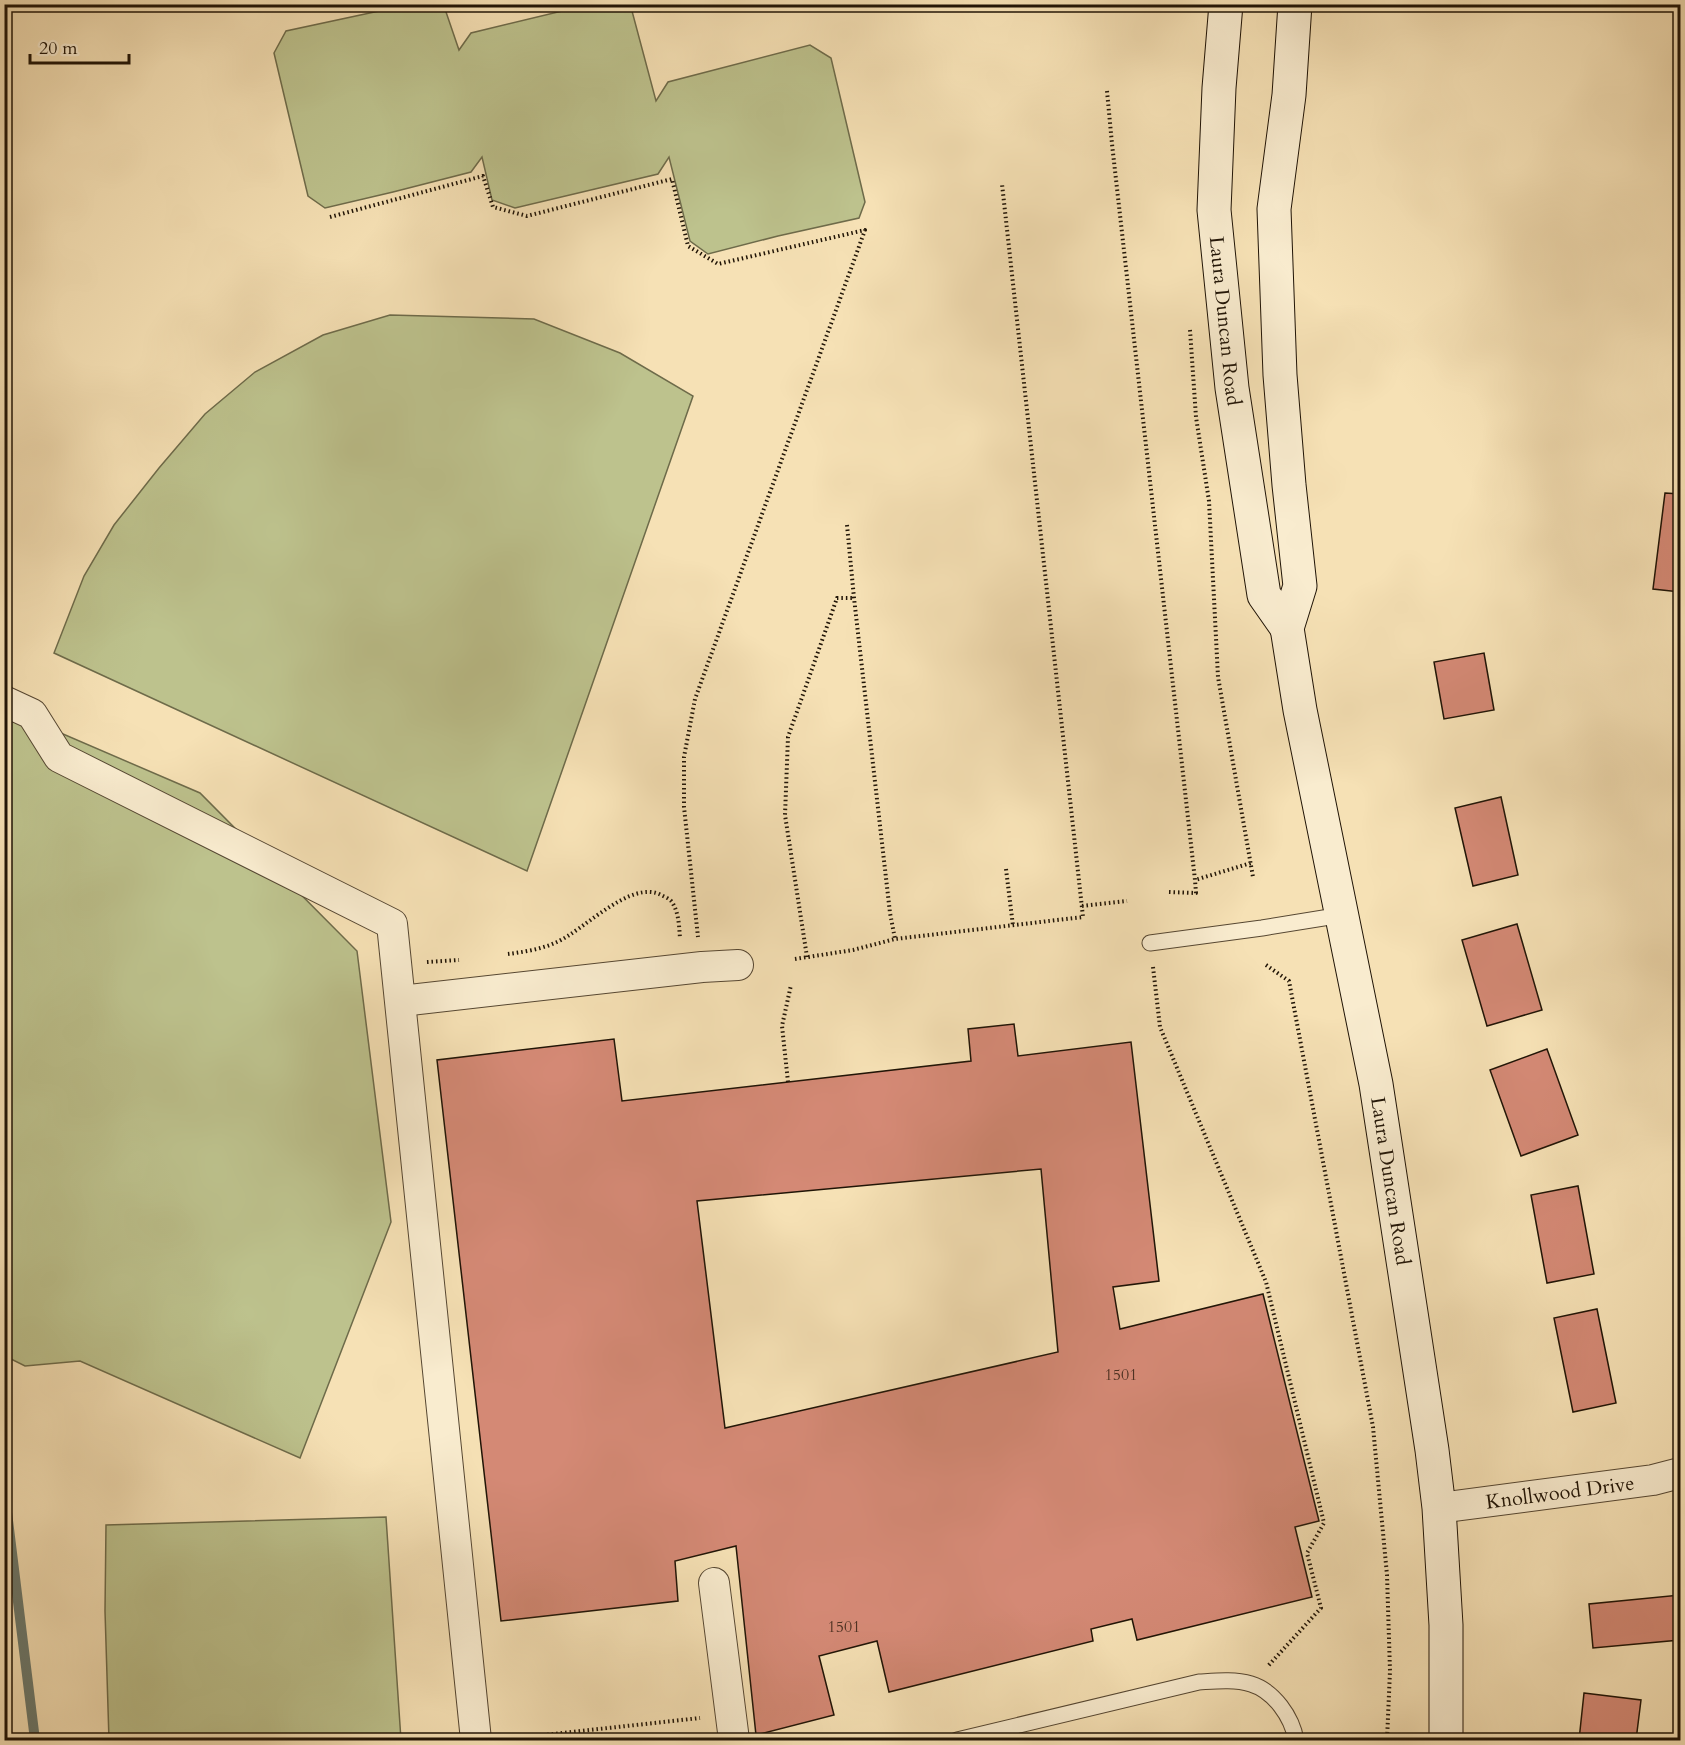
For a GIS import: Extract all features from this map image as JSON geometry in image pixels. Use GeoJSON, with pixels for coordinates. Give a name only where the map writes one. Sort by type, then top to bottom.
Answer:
{"type":"FeatureCollection","features":[{"type":"Feature","properties":{"kind":"street","name":"Laura Duncan Road"},"geometry":{"type":"LineString","coordinates":[[1226,4],[1219,88],[1214,210],[1232,388],[1264,595],[1287,628],[1300,710],[1376,1084],[1439,1509],[1446,1625],[1446,1740]]}},
{"type":"Feature","properties":{"kind":"street","name":"Laura Duncan Road"},"geometry":{"type":"LineString","coordinates":[[1287,628],[1300,586],[1280,375],[1274,209],[1289,95],[1295,4]]}},
{"type":"Feature","properties":{"kind":"street"},"geometry":{"type":"LineString","coordinates":[[1239,435],[1256,462],[1274,478],[1289,485]]}},
{"type":"Feature","properties":{"kind":"street"},"geometry":{"type":"LineString","coordinates":[[4,701],[32,714],[59,757],[392,924],[489,1740]]}},
{"type":"Feature","properties":{"kind":"street"},"geometry":{"type":"LineString","coordinates":[[401,1001],[738,965]]}},
{"type":"Feature","properties":{"kind":"street","name":"Knollwood Drive"},"geometry":{"type":"LineString","coordinates":[[1439,1509],[1653,1480],[1680,1473]]}},
{"type":"Feature","properties":{"kind":"street"},"geometry":{"type":"LineString","coordinates":[[714,1583],[732,1728]]}},
{"type":"Feature","properties":{"kind":"lane"},"geometry":{"type":"LineString","coordinates":[[1150,943],[1342,915]]}},
{"type":"Feature","properties":{"kind":"lane"},"geometry":{"type":"LineString","coordinates":[[957,1740],[1199,1682],[1224,1680],[1252,1684],[1269,1694],[1285,1711],[1296,1740]]}},
{"type":"Feature","properties":{"kind":"path"},"geometry":{"type":"LineString","coordinates":[[1107,91],[1196,893],[1169,892]]}},
{"type":"Feature","properties":{"kind":"path"},"geometry":{"type":"LineString","coordinates":[[330,217],[483,176],[493,207],[527,216],[672,179],[688,246],[718,264],[865,230],[695,699],[684,757],[684,807],[693,968]]}},
{"type":"Feature","properties":{"kind":"path"},"geometry":{"type":"LineString","coordinates":[[795,959],[853,950],[895,939],[1083,917],[1002,184]]}},
{"type":"Feature","properties":{"kind":"path"},"geometry":{"type":"LineString","coordinates":[[847,525],[890,913],[895,939]]}},
{"type":"Feature","properties":{"kind":"path"},"geometry":{"type":"LineString","coordinates":[[807,957],[785,815],[788,737],[837,598],[854,598]]}},
{"type":"Feature","properties":{"kind":"path"},"geometry":{"type":"LineString","coordinates":[[1195,880],[1251,863]]}},
{"type":"Feature","properties":{"kind":"path"},"geometry":{"type":"LineString","coordinates":[[1006,869],[1013,926]]}},
{"type":"Feature","properties":{"kind":"path"},"geometry":{"type":"LineString","coordinates":[[504,955],[557,942],[619,902],[637,893],[656,892],[672,900],[693,968]]}},
{"type":"Feature","properties":{"kind":"path"},"geometry":{"type":"LineString","coordinates":[[1082,906],[1127,901]]}},
{"type":"Feature","properties":{"kind":"path"},"geometry":{"type":"LineString","coordinates":[[1150,943],[1160,1027],[1266,1282],[1324,1523],[1307,1552],[1321,1608],[1252,1684]]}},
{"type":"Feature","properties":{"kind":"path"},"geometry":{"type":"LineString","coordinates":[[396,964],[460,960]]}},
{"type":"Feature","properties":{"kind":"path"},"geometry":{"type":"LineString","coordinates":[[1266,965],[1289,981],[1373,1427],[1387,1575],[1390,1671],[1387,1740]]}},
{"type":"Feature","properties":{"kind":"path"},"geometry":{"type":"LineString","coordinates":[[788,1082],[782,1026],[791,985]]}},
{"type":"Feature","properties":{"kind":"path"},"geometry":{"type":"LineString","coordinates":[[489,1740],[732,1728]]}},
{"type":"Feature","properties":{"kind":"green space"},"geometry":{"type":"Polygon","coordinates":[[[407,5],[438,5],[445,9],[459,50],[471,33],[587,5],[622,5],[632,11],[656,101],[668,82],[810,45],[831,58],[865,202],[859,218],[708,254],[690,241],[669,157],[658,174],[515,208],[492,200],[482,157],[471,172],[325,208],[308,196],[274,53],[286,31],[407,5]]]}},
{"type":"Feature","properties":{"kind":"green space"},"geometry":{"type":"Polygon","coordinates":[[[390,315],[534,319],[620,353],[693,396],[527,871],[54,653],[84,576],[114,525],[205,414],[255,372],[323,335],[390,315]]]}},
{"type":"Feature","properties":{"kind":"green space"},"geometry":{"type":"Polygon","coordinates":[[[5,709],[200,793],[357,951],[391,1222],[300,1458],[80,1361],[25,1366],[5,1356],[5,709]]]}},
{"type":"Feature","properties":{"kind":"green space"},"geometry":{"type":"Polygon","coordinates":[[[386,1517],[401,1740],[109,1740],[105,1611],[106,1525],[386,1517]]]}},
{"type":"Feature","properties":{"kind":"building"},"geometry":{"type":"Polygon","coordinates":[[[1665,493],[1680,494],[1680,592],[1653,589],[1665,493]]]}},
{"type":"Feature","properties":{"kind":"building"},"geometry":{"type":"Polygon","coordinates":[[[1484,653],[1494,710],[1444,719],[1434,662],[1484,653]]]}},
{"type":"Feature","properties":{"kind":"building"},"geometry":{"type":"Polygon","coordinates":[[[1501,797],[1518,875],[1473,886],[1455,808],[1501,797]]]}},
{"type":"Feature","properties":{"kind":"building"},"geometry":{"type":"Polygon","coordinates":[[[1517,924],[1542,1010],[1487,1026],[1462,940],[1517,924]]]}},
{"type":"Feature","properties":{"kind":"building"},"geometry":{"type":"Polygon","coordinates":[[[1014,1024],[1018,1056],[1131,1042],[1159,1281],[1113,1287],[1120,1329],[1263,1294],[1319,1521],[1295,1527],[1312,1597],[1137,1640],[1132,1619],[1091,1629],[1093,1641],[889,1692],[877,1641],[819,1656],[834,1715],[756,1735],[736,1546],[675,1561],[678,1601],[501,1621],[437,1060],[614,1039],[622,1101],[971,1061],[968,1029],[1014,1024]],[[1041,1169],[697,1201],[725,1428],[1058,1352],[1041,1169]]]}},
{"type":"Feature","properties":{"kind":"building"},"geometry":{"type":"Polygon","coordinates":[[[1547,1049],[1578,1135],[1521,1156],[1490,1070],[1547,1049]]]}},
{"type":"Feature","properties":{"kind":"building"},"geometry":{"type":"Polygon","coordinates":[[[1578,1186],[1594,1274],[1547,1283],[1531,1195],[1578,1186]]]}},
{"type":"Feature","properties":{"kind":"building"},"geometry":{"type":"Polygon","coordinates":[[[1597,1309],[1616,1403],[1573,1412],[1554,1318],[1597,1309]]]}},
{"type":"Feature","properties":{"kind":"building"},"geometry":{"type":"Polygon","coordinates":[[[1680,1595],[1680,1640],[1593,1648],[1589,1604],[1680,1595]]]}},
{"type":"Feature","properties":{"kind":"building"},"geometry":{"type":"Polygon","coordinates":[[[1584,1693],[1641,1700],[1636,1740],[1579,1740],[1584,1693]]]}},
{"type":"Feature","properties":{"kind":"waterway"},"geometry":{"type":"LineString","coordinates":[[4,1369],[6,1348]]}},
{"type":"Feature","properties":{"kind":"waterway"},"geometry":{"type":"LineString","coordinates":[[4,1488],[35,1740]]}}]}
